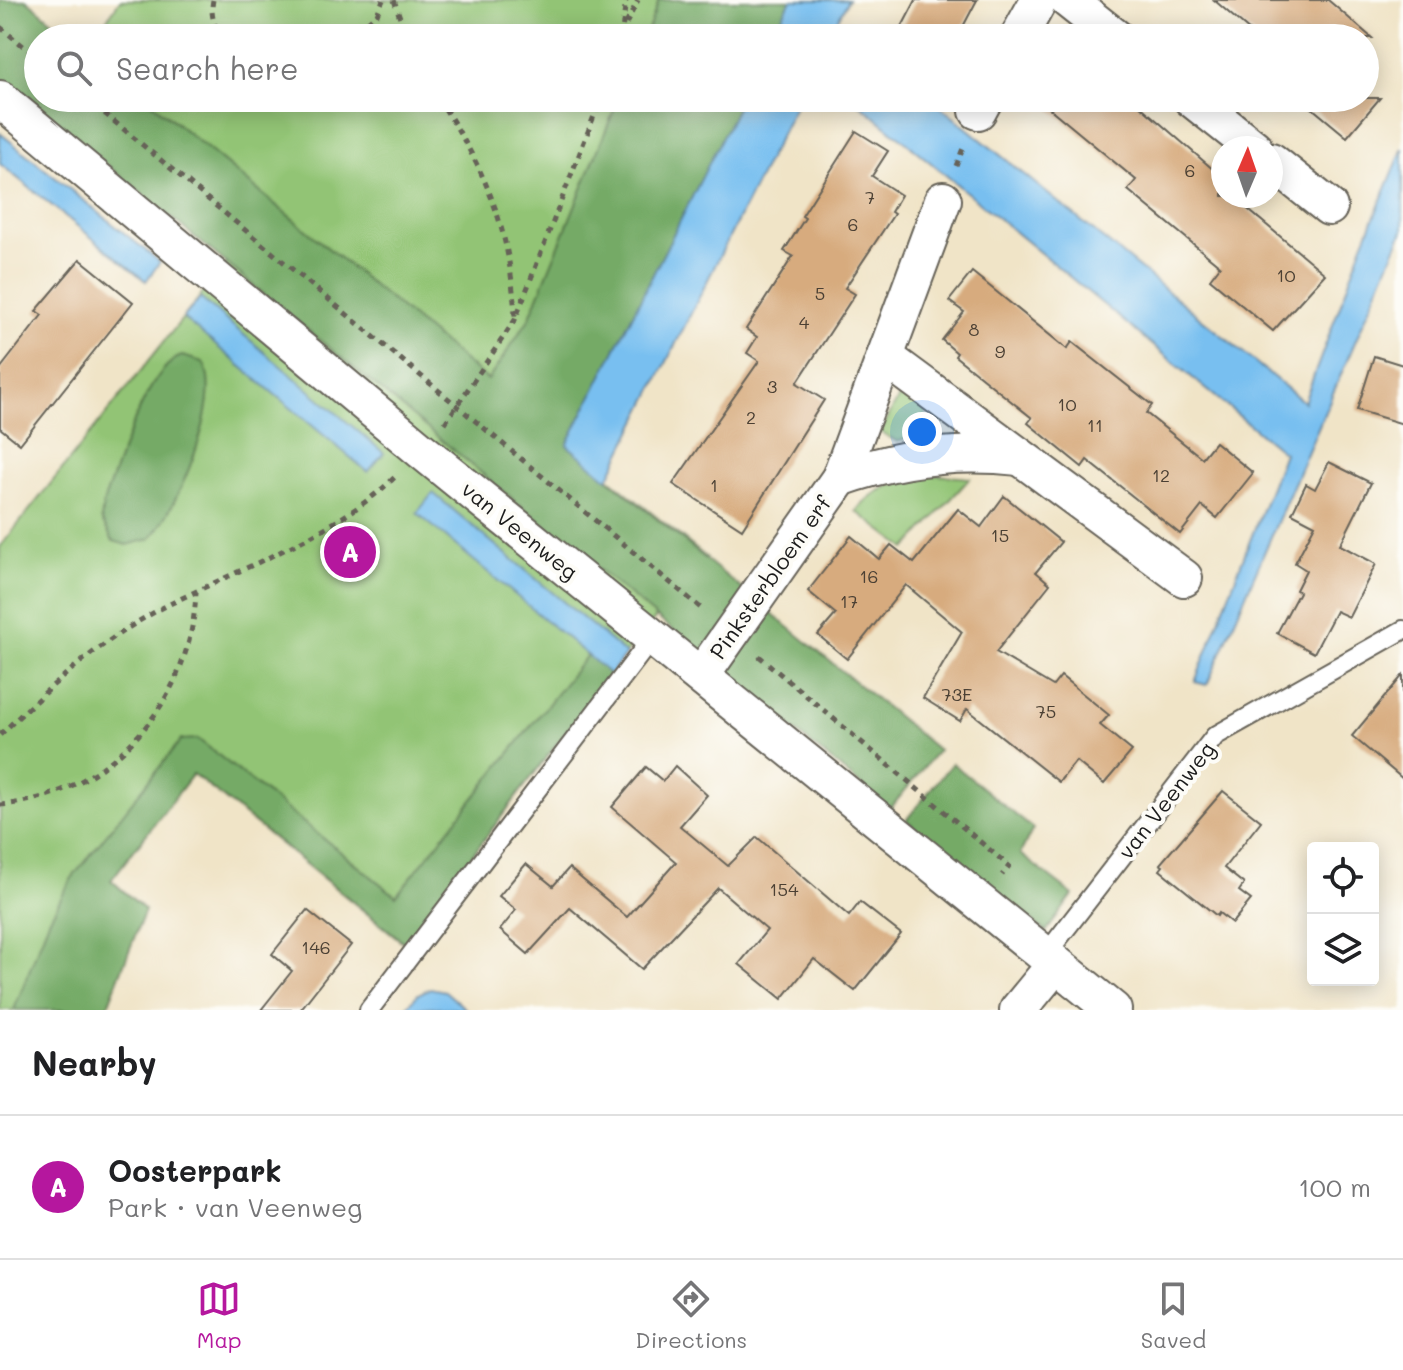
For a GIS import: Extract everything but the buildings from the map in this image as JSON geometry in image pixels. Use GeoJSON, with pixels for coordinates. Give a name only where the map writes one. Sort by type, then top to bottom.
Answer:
{"type":"FeatureCollection","features":[{"type":"Feature","properties":{"kind":"street"},"geometry":{"type":"LineString","coordinates":[[1026,24],[1039,0]]}},
{"type":"Feature","properties":{"kind":"street"},"geometry":{"type":"LineString","coordinates":[[1068,0],[1098,24]]}},
{"type":"Feature","properties":{"kind":"street","name":"van Veenweg"},"geometry":{"type":"LineString","coordinates":[[0,99],[422,451],[1113,1010]]}},
{"type":"Feature","properties":{"kind":"street"},"geometry":{"type":"LineString","coordinates":[[1209,112],[1239,136]]}},
{"type":"Feature","properties":{"kind":"street"},"geometry":{"type":"LineString","coordinates":[[1283,171],[1329,207]]}},
{"type":"Feature","properties":{"kind":"street","name":"Pinksterbloem erf"},"geometry":{"type":"LineString","coordinates":[[701,676],[840,478],[943,200]]}},
{"type":"Feature","properties":{"kind":"street"},"geometry":{"type":"LineString","coordinates":[[885,357],[1184,578]]}},
{"type":"Feature","properties":{"kind":"street","name":"Pinksterbloem erf"},"geometry":{"type":"LineString","coordinates":[[840,478],[881,463],[924,457],[982,453],[1020,457]]}},
{"type":"Feature","properties":{"kind":"street"},"geometry":{"type":"LineString","coordinates":[[1018,1010],[1049,961]]}},
{"type":"Feature","properties":{"kind":"lane","name":"van Veenweg"},"geometry":{"type":"LineString","coordinates":[[1049,961],[1215,736],[1403,630]]}},
{"type":"Feature","properties":{"kind":"lane"},"geometry":{"type":"LineString","coordinates":[[369,1010],[653,637]]}},
{"type":"Feature","properties":{"kind":"path"},"geometry":{"type":"LineString","coordinates":[[213,0],[211,11],[217,24]]}},
{"type":"Feature","properties":{"kind":"path"},"geometry":{"type":"LineString","coordinates":[[365,24],[377,14],[383,0]]}},
{"type":"Feature","properties":{"kind":"path"},"geometry":{"type":"LineString","coordinates":[[394,0],[402,24]]}},
{"type":"Feature","properties":{"kind":"path"},"geometry":{"type":"LineString","coordinates":[[624,24],[626,0]]}},
{"type":"Feature","properties":{"kind":"path"},"geometry":{"type":"LineString","coordinates":[[626,24],[638,0]]}},
{"type":"Feature","properties":{"kind":"path"},"geometry":{"type":"LineString","coordinates":[[0,27],[24,47]]}},
{"type":"Feature","properties":{"kind":"path"},"geometry":{"type":"LineString","coordinates":[[103,112],[1009,866],[977,902]]}},
{"type":"Feature","properties":{"kind":"path"},"geometry":{"type":"LineString","coordinates":[[447,112],[473,151],[504,231],[515,320]]}},
{"type":"Feature","properties":{"kind":"path"},"geometry":{"type":"LineString","coordinates":[[0,735],[79,661],[129,627],[347,513],[381,490],[422,451],[459,406],[515,320],[596,112]]}},
{"type":"Feature","properties":{"kind":"path"},"geometry":{"type":"LineString","coordinates":[[943,200],[978,112]]}},
{"type":"Feature","properties":{"kind":"path"},"geometry":{"type":"LineString","coordinates":[[0,805],[26,803],[67,789],[93,776],[131,745],[167,700],[185,648],[196,592]]}},
{"type":"Feature","properties":{"kind":"green space"},"geometry":{"type":"Polygon","coordinates":[[[0,0],[27,0],[56,24],[24,24],[24,97],[0,77],[0,0]]]}},
{"type":"Feature","properties":{"kind":"green space"},"geometry":{"type":"Polygon","coordinates":[[[120,0],[791,0],[779,24],[104,24],[120,0]]]}},
{"type":"Feature","properties":{"kind":"green space"},"geometry":{"type":"Polygon","coordinates":[[[659,0],[791,0],[779,24],[650,24],[659,0]]]}},
{"type":"Feature","properties":{"kind":"green space"},"geometry":{"type":"Polygon","coordinates":[[[43,112],[163,112],[488,380],[529,319],[613,112],[735,112],[567,445],[938,750],[890,809],[43,112]]]}},
{"type":"Feature","properties":{"kind":"green space"},"geometry":{"type":"Polygon","coordinates":[[[163,112],[735,112],[567,444],[707,558],[625,654],[405,944],[193,774],[111,880],[145,910],[106,1010],[0,1010],[0,547],[274,204],[163,112]]]}},
{"type":"Feature","properties":{"kind":"green space"},"geometry":{"type":"Polygon","coordinates":[[[182,356],[203,362],[208,379],[208,401],[195,453],[173,504],[150,539],[127,545],[113,541],[101,519],[104,500],[117,465],[145,397],[169,364],[182,356]]]}},
{"type":"Feature","properties":{"kind":"green space"},"geometry":{"type":"Polygon","coordinates":[[[900,395],[925,408],[926,419],[918,433],[898,442],[880,432],[900,395]]]}},
{"type":"Feature","properties":{"kind":"green space"},"geometry":{"type":"Polygon","coordinates":[[[938,475],[970,478],[906,549],[856,511],[873,495],[893,484],[938,475]]]}},
{"type":"Feature","properties":{"kind":"green space"},"geometry":{"type":"Polygon","coordinates":[[[588,654],[610,674],[405,943],[193,774],[111,880],[145,910],[106,1010],[14,1010],[49,920],[72,878],[181,740],[198,739],[396,896],[588,654]]]}},
{"type":"Feature","properties":{"kind":"green space"},"geometry":{"type":"Polygon","coordinates":[[[952,763],[1033,829],[1020,854],[1073,895],[1046,932],[906,820],[952,763]]]}},
{"type":"Feature","properties":{"kind":"water"},"geometry":{"type":"Polygon","coordinates":[[[791,0],[848,0],[837,24],[779,24],[791,0]]]}},
{"type":"Feature","properties":{"kind":"water"},"geometry":{"type":"Polygon","coordinates":[[[735,112],[792,112],[608,479],[567,445],[735,112]]]}},
{"type":"Feature","properties":{"kind":"water"},"geometry":{"type":"Polygon","coordinates":[[[869,112],[947,112],[1304,402],[1363,244],[1403,148],[1403,231],[1207,685],[1195,682],[1284,453],[869,112]]]}},
{"type":"Feature","properties":{"kind":"water"},"geometry":{"type":"Polygon","coordinates":[[[0,133],[160,262],[146,281],[0,164],[0,133]]]}},
{"type":"Feature","properties":{"kind":"water"},"geometry":{"type":"Polygon","coordinates":[[[200,298],[384,453],[368,472],[183,318],[200,298]]]}},
{"type":"Feature","properties":{"kind":"water"},"geometry":{"type":"Polygon","coordinates":[[[433,493],[626,654],[610,674],[417,513],[433,493]]]}},
{"type":"Feature","properties":{"kind":"water"},"geometry":{"type":"Polygon","coordinates":[[[430,988],[445,991],[467,1010],[430,1007],[404,1010],[418,994],[430,988]]]}},
{"type":"Feature","properties":{"kind":"place","name":"Oosterpark"},"geometry":{"type":"Point","coordinates":[350,552]}}]}
